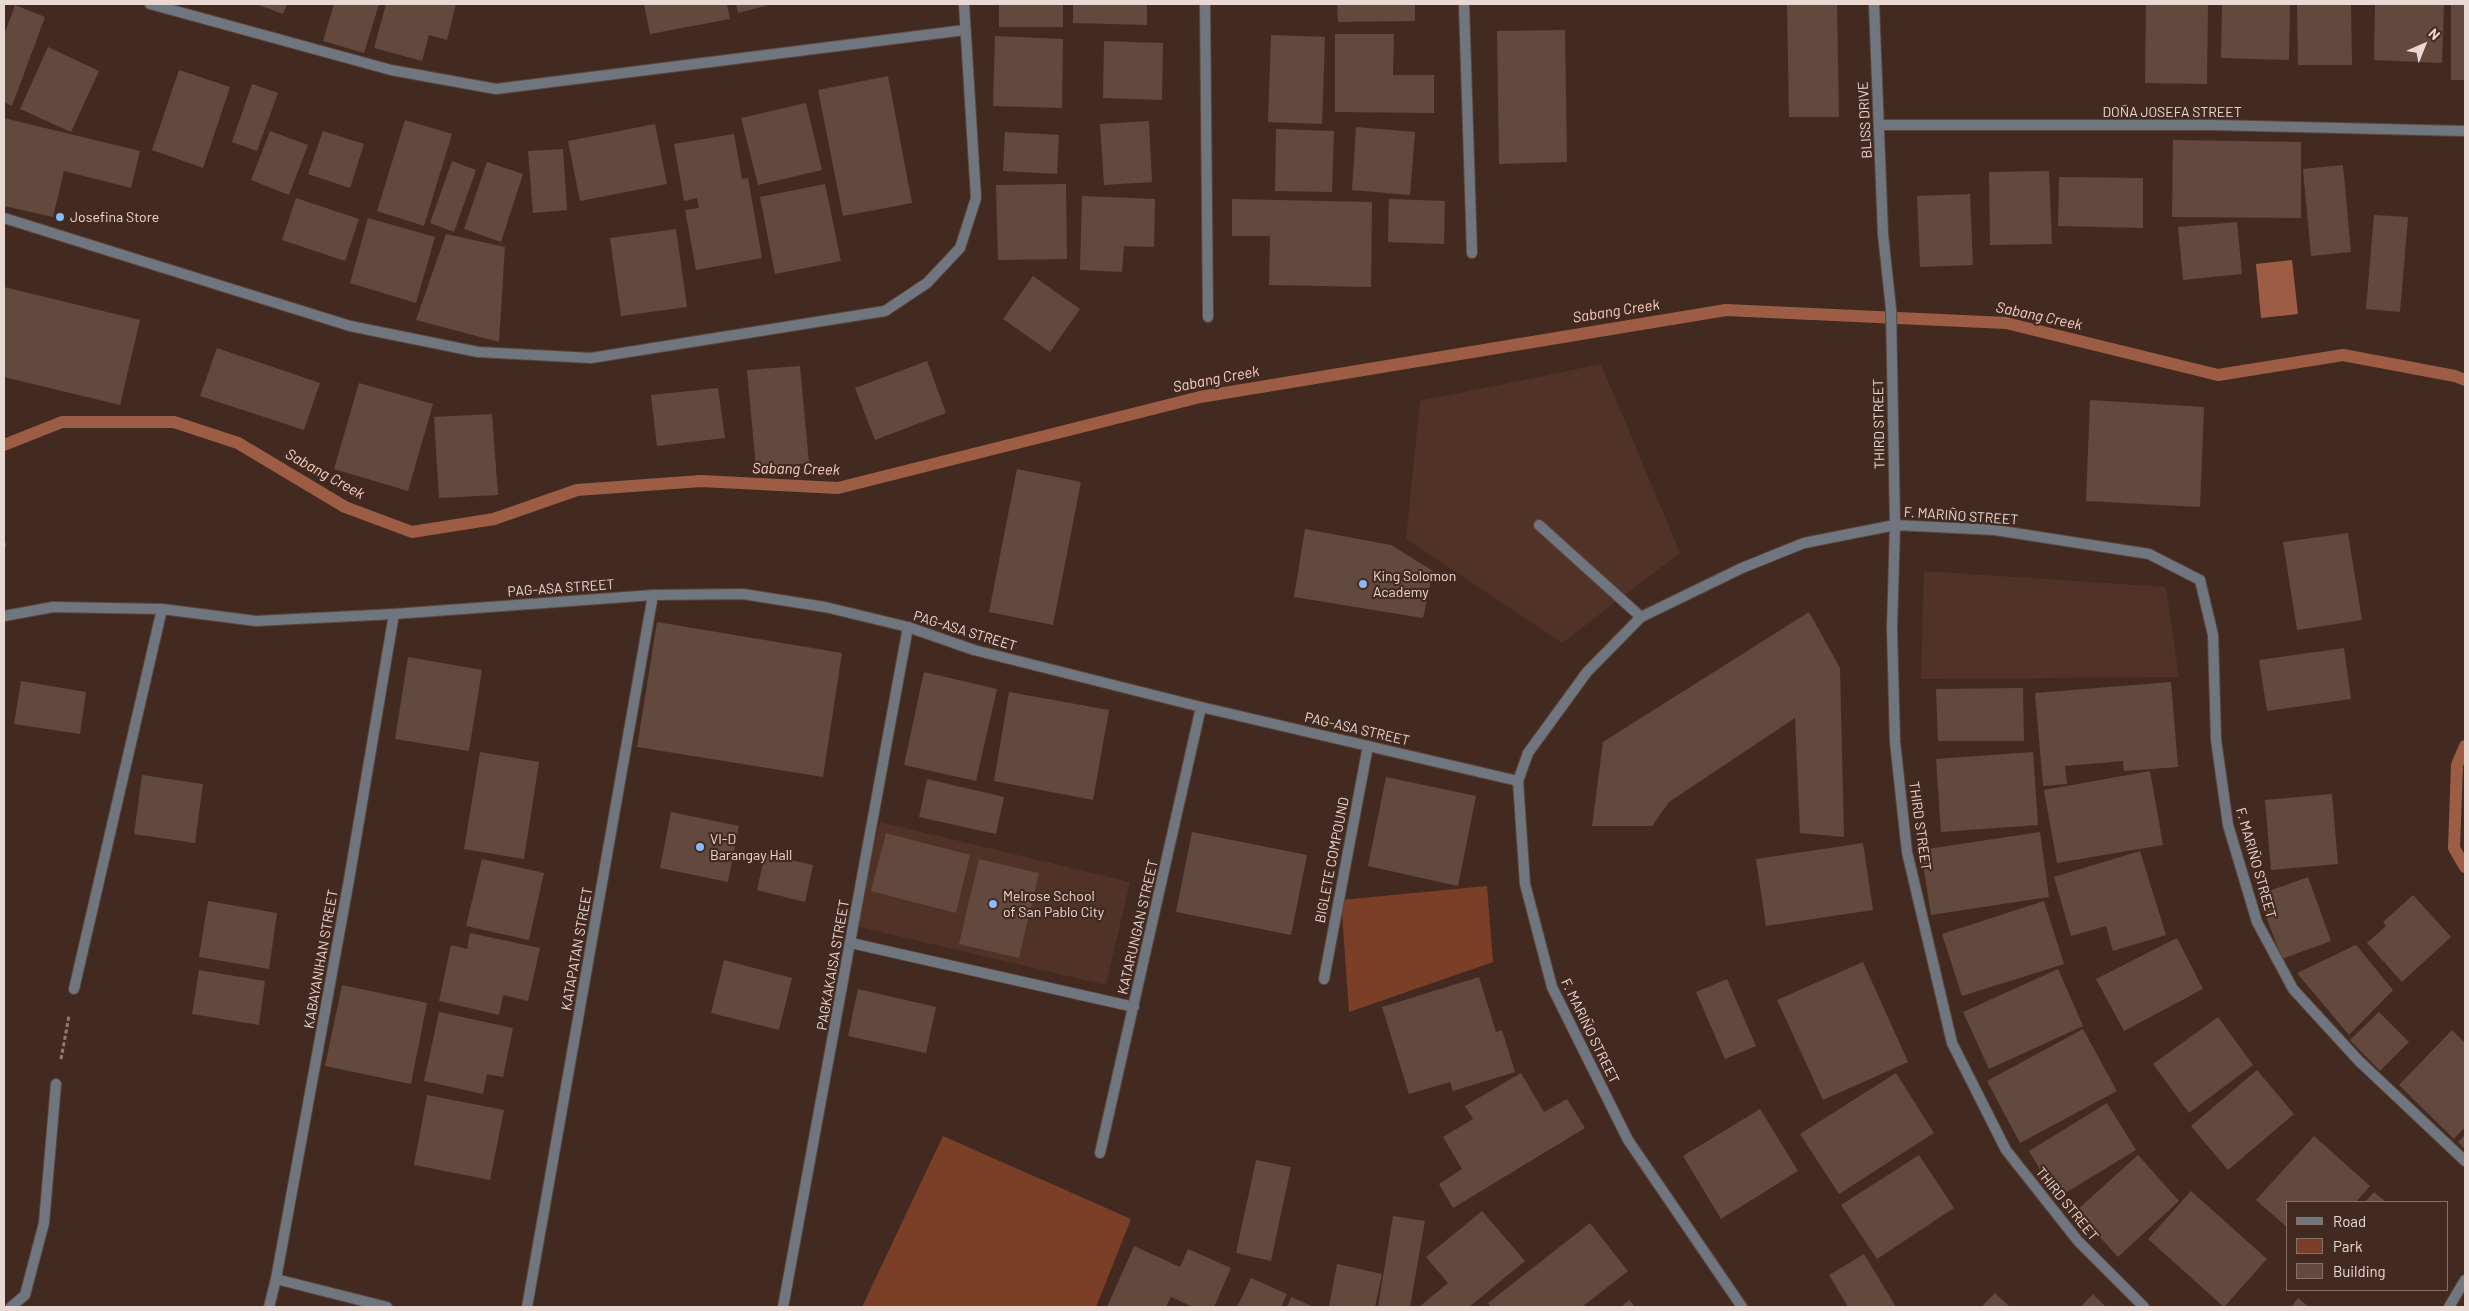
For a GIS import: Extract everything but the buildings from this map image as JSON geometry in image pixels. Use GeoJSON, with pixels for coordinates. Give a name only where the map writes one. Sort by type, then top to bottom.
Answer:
{"type":"FeatureCollection","features":[{"type":"Feature","properties":{"kind":"street"},"geometry":{"type":"LineString","coordinates":[[150,4],[391,70],[496,89],[964,30]]}},
{"type":"Feature","properties":{"kind":"street"},"geometry":{"type":"LineString","coordinates":[[4,218],[350,326],[478,352],[591,358],[885,311],[927,283],[960,248],[976,198],[964,30],[964,4]]}},
{"type":"Feature","properties":{"kind":"street"},"geometry":{"type":"LineString","coordinates":[[1205,4],[1208,317]]}},
{"type":"Feature","properties":{"kind":"street"},"geometry":{"type":"LineString","coordinates":[[1464,4],[1472,252]]}},
{"type":"Feature","properties":{"kind":"street","name":"BLISS DRIVE"},"geometry":{"type":"LineString","coordinates":[[1874,4],[1883,234],[1891,309]]}},
{"type":"Feature","properties":{"kind":"street","name":"DOÑA JOSEFA STREET"},"geometry":{"type":"LineString","coordinates":[[1879,125],[2212,125],[2465,131]]}},
{"type":"Feature","properties":{"kind":"street","name":"THIRD STREET"},"geometry":{"type":"LineString","coordinates":[[1891,309],[1895,525],[1892,629],[1895,742],[1907,852],[1952,1043],[2006,1150],[2078,1241],[2144,1307]]}},
{"type":"Feature","properties":{"kind":"street"},"geometry":{"type":"LineString","coordinates":[[1539,525],[1641,617]]}},
{"type":"Feature","properties":{"kind":"street","name":"F. MARIÑO STREET"},"geometry":{"type":"LineString","coordinates":[[1742,1307],[1628,1140],[1552,987],[1525,884],[1518,781],[1528,753],[1587,672],[1641,617],[1742,568],[1804,543],[1895,525],[1995,530],[2149,554],[2200,580],[2212,635],[2216,740],[2228,824],[2257,922],[2293,989],[2359,1061],[2465,1161]]}},
{"type":"Feature","properties":{"kind":"street","name":"PAG-ASA STREET"},"geometry":{"type":"LineString","coordinates":[[4,616],[53,607],[162,608],[256,620],[394,614],[653,595],[743,594],[825,607],[908,627],[974,650],[1201,707],[1518,781]]}},
{"type":"Feature","properties":{"kind":"street","name":"KATAPATAN STREET"},"geometry":{"type":"LineString","coordinates":[[527,1307],[653,595]]}},
{"type":"Feature","properties":{"kind":"street"},"geometry":{"type":"LineString","coordinates":[[74,989],[162,608]]}},
{"type":"Feature","properties":{"kind":"street","name":"KABAYANIHAN STREET"},"geometry":{"type":"LineString","coordinates":[[269,1307],[276,1279],[349,880],[394,614]]}},
{"type":"Feature","properties":{"kind":"street","name":"PAGKAKAISA STREET"},"geometry":{"type":"LineString","coordinates":[[783,1307],[908,627]]}},
{"type":"Feature","properties":{"kind":"street","name":"KATARUNGAN STREET"},"geometry":{"type":"LineString","coordinates":[[1100,1153],[1201,707]]}},
{"type":"Feature","properties":{"kind":"street","name":"BIGLETE COMPOUND"},"geometry":{"type":"LineString","coordinates":[[1324,979],[1368,746]]}},
{"type":"Feature","properties":{"kind":"street"},"geometry":{"type":"LineString","coordinates":[[851,943],[1134,1007]]}},
{"type":"Feature","properties":{"kind":"street"},"geometry":{"type":"LineString","coordinates":[[10,1307],[25,1295],[44,1223],[56,1084]]}},
{"type":"Feature","properties":{"kind":"street"},"geometry":{"type":"LineString","coordinates":[[276,1279],[387,1307]]}},
{"type":"Feature","properties":{"kind":"street"},"geometry":{"type":"LineString","coordinates":[[2449,1307],[2465,1280]]}},
{"type":"Feature","properties":{"kind":"path"},"geometry":{"type":"LineString","coordinates":[[4,543],[4,549]]}},
{"type":"Feature","properties":{"kind":"path"},"geometry":{"type":"LineString","coordinates":[[56,1084],[74,989]]}},
{"type":"Feature","properties":{"kind":"shaded area"},"geometry":{"type":"Polygon","coordinates":[[[2292,260],[2298,314],[2261,318],[2256,264],[2292,260]]]}},
{"type":"Feature","properties":{"kind":"shaded area"},"geometry":{"type":"Polygon","coordinates":[[[1601,364],[1680,553],[1562,643],[1406,539],[1420,401],[1601,364]]]}},
{"type":"Feature","properties":{"kind":"shaded area"},"geometry":{"type":"Polygon","coordinates":[[[1924,571],[2166,587],[2179,677],[1921,679],[1924,571]]]}},
{"type":"Feature","properties":{"kind":"shaded area","name":"Melrose School of San Pablo City"},"geometry":{"type":"Polygon","coordinates":[[[880,822],[1130,882],[1106,985],[855,926],[880,822]]]}},
{"type":"Feature","properties":{"kind":"green space"},"geometry":{"type":"Polygon","coordinates":[[[1487,886],[1493,962],[1349,1012],[1341,900],[1487,886]]]}},
{"type":"Feature","properties":{"kind":"green space"},"geometry":{"type":"Polygon","coordinates":[[[943,1136],[1131,1219],[1096,1307],[862,1307],[943,1136]]]}},
{"type":"Feature","properties":{"kind":"waterway","name":"Sabang Creek"},"geometry":{"type":"LineString","coordinates":[[4,445],[62,422],[174,422],[238,443],[345,507],[412,532],[494,519],[577,490],[701,481],[838,488],[1200,397],[1726,310],[2006,323],[2218,375],[2343,355],[2455,376],[2465,380]]}},
{"type":"Feature","properties":{"kind":"waterway","name":"Sabang Creek"},"geometry":{"type":"LineString","coordinates":[[2465,746],[2457,765],[2454,848],[2465,867]]}},
{"type":"Feature","properties":{"kind":"place","name":"Josefina Store"},"geometry":{"type":"Point","coordinates":[60,217]}},
{"type":"Feature","properties":{"kind":"place","name":"King Solomon Academy"},"geometry":{"type":"Point","coordinates":[1363,584]}},
{"type":"Feature","properties":{"kind":"place","name":"VI-D Barangay Hall"},"geometry":{"type":"Point","coordinates":[700,847]}},
{"type":"Feature","properties":{"kind":"place","name":"Melrose School of San Pablo City"},"geometry":{"type":"Point","coordinates":[993,904]}}]}
